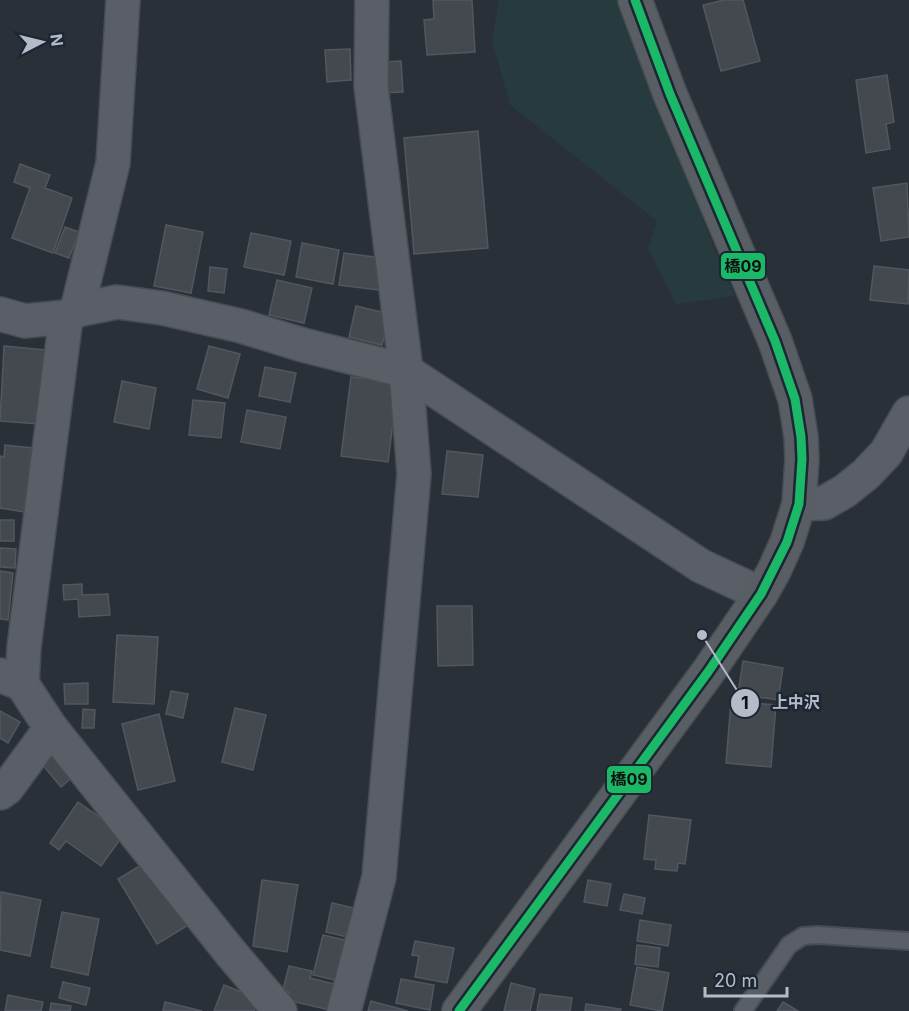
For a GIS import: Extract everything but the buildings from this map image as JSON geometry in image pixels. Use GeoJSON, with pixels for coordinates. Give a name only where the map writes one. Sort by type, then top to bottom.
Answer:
{"type":"FeatureCollection","features":[{"type":"Feature","properties":{"kind":"main road"},"geometry":{"type":"LineString","coordinates":[[459,1011],[708,672],[761,594],[787,542],[799,504],[802,459],[795,399],[776,341],[670,94],[635,0]]}},
{"type":"Feature","properties":{"kind":"street"},"geometry":{"type":"LineString","coordinates":[[123,0],[113,163],[71,314],[24,647],[11,680],[280,1011]]}},
{"type":"Feature","properties":{"kind":"street"},"geometry":{"type":"LineString","coordinates":[[344,1011],[379,877],[414,474],[406,371],[371,86],[372,0]]}},
{"type":"Feature","properties":{"kind":"street"},"geometry":{"type":"LineString","coordinates":[[0,314],[25,321],[71,314],[117,303],[162,308],[241,326],[303,345],[406,371],[701,566],[761,594]]}},
{"type":"Feature","properties":{"kind":"street"},"geometry":{"type":"LineString","coordinates":[[799,504],[824,503],[845,491],[866,474],[886,453],[909,413]]}},
{"type":"Feature","properties":{"kind":"street"},"geometry":{"type":"LineString","coordinates":[[0,793],[7,788],[51,728]]}},
{"type":"Feature","properties":{"kind":"lane"},"geometry":{"type":"LineString","coordinates":[[743,1011],[789,945],[803,936],[818,934],[909,941]]}},
{"type":"Feature","properties":{"kind":"green space"},"geometry":{"type":"Polygon","coordinates":[[[499,0],[620,0],[716,253],[735,296],[676,304],[648,248],[657,221],[510,105],[492,40],[499,0]]]}},
{"type":"Feature","properties":{"kind":"transit line","name":"橋09"},"geometry":{"type":"LineString","coordinates":[[459,1011],[708,672],[761,594],[787,542],[799,504],[802,459],[795,399],[775,341],[670,94],[635,0]]}},
{"type":"Feature","properties":{"kind":"place","name":"上中沢"},"geometry":{"type":"Point","coordinates":[702,635]}}]}
